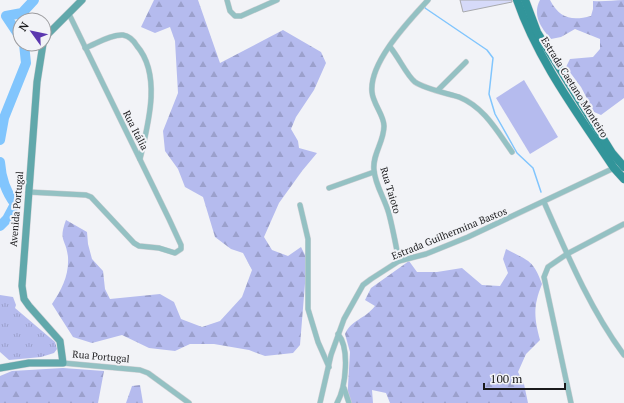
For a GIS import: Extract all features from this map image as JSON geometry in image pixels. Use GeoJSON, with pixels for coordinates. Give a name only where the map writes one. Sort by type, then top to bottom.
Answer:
{"type":"FeatureCollection","features":[{"type":"Feature","properties":{"kind":"main road","name":"Estrada Caetano Monteiro"},"geometry":{"type":"LineString","coordinates":[[517,0],[523,19],[541,53],[614,168],[624,179]]}},
{"type":"Feature","properties":{"kind":"main road","name":"Estrada Caetano Monteiro"},"geometry":{"type":"LineString","coordinates":[[525,0],[537,32],[554,61],[604,141],[624,167]]}},
{"type":"Feature","properties":{"kind":"street","name":"Avenida Portugal"},"geometry":{"type":"LineString","coordinates":[[52,30],[82,0]]}},
{"type":"Feature","properties":{"kind":"street"},"geometry":{"type":"LineString","coordinates":[[227,0],[230,11],[235,16],[241,16],[277,0]]}},
{"type":"Feature","properties":{"kind":"street","name":"Rua Taioto"},"geometry":{"type":"LineString","coordinates":[[399,261],[389,213],[374,172],[374,162],[383,134],[384,124],[374,101],[372,82],[379,64],[390,47],[428,0]]}},
{"type":"Feature","properties":{"kind":"street","name":"Rua Itália"},"geometry":{"type":"LineString","coordinates":[[28,192],[81,195],[91,197],[134,243],[139,246],[159,248],[175,253],[181,249],[181,245],[69,14]]}},
{"type":"Feature","properties":{"kind":"street"},"geometry":{"type":"LineString","coordinates":[[85,48],[114,36],[123,35],[130,38],[146,58],[152,82],[148,123],[140,159]]}},
{"type":"Feature","properties":{"kind":"street"},"geometry":{"type":"LineString","coordinates":[[390,47],[414,81],[473,105],[489,119],[512,152]]}},
{"type":"Feature","properties":{"kind":"street","name":"Avenida Portugal"},"geometry":{"type":"LineString","coordinates":[[41,52],[36,82],[22,286],[24,299],[60,341],[63,363]]}},
{"type":"Feature","properties":{"kind":"street"},"geometry":{"type":"LineString","coordinates":[[438,90],[466,62]]}},
{"type":"Feature","properties":{"kind":"street","name":"Estrada Guilhermina Bastos"},"geometry":{"type":"LineString","coordinates":[[320,403],[338,334],[363,285],[399,261],[426,254],[544,202],[614,168]]}},
{"type":"Feature","properties":{"kind":"street"},"geometry":{"type":"LineString","coordinates":[[328,188],[374,172]]}},
{"type":"Feature","properties":{"kind":"street"},"geometry":{"type":"LineString","coordinates":[[544,202],[567,254],[599,315],[624,355]]}},
{"type":"Feature","properties":{"kind":"street"},"geometry":{"type":"LineString","coordinates":[[300,205],[308,239],[308,309],[318,342],[329,367]]}},
{"type":"Feature","properties":{"kind":"street"},"geometry":{"type":"LineString","coordinates":[[571,403],[544,277],[548,268],[567,254],[624,224]]}},
{"type":"Feature","properties":{"kind":"street"},"geometry":{"type":"LineString","coordinates":[[338,334],[344,340],[344,388],[349,403]]}},
{"type":"Feature","properties":{"kind":"street","name":"Rua Portugal"},"geometry":{"type":"LineString","coordinates":[[0,368],[29,363],[63,363],[140,370],[148,373],[189,403]]}},
{"type":"Feature","properties":{"kind":"street"},"geometry":{"type":"LineString","coordinates":[[337,403],[344,388]]}},
{"type":"Feature","properties":{"kind":"green space"},"geometry":{"type":"Polygon","coordinates":[[[154,0],[198,0],[220,63],[283,30],[321,52],[326,63],[314,90],[296,117],[291,129],[298,141],[299,148],[317,153],[279,203],[264,237],[272,250],[288,256],[301,247],[307,259],[300,345],[293,353],[265,356],[249,350],[214,344],[190,344],[175,351],[149,348],[122,335],[92,343],[73,337],[52,304],[62,288],[68,264],[67,251],[63,240],[66,220],[87,232],[88,244],[92,259],[103,271],[105,289],[110,299],[160,294],[174,302],[181,319],[202,327],[220,321],[242,297],[252,270],[243,253],[231,249],[215,237],[203,197],[185,187],[178,169],[165,151],[163,131],[178,93],[175,41],[170,27],[155,33],[141,27],[154,0]]]}},
{"type":"Feature","properties":{"kind":"green space"},"geometry":{"type":"Polygon","coordinates":[[[540,0],[550,0],[562,15],[572,18],[584,18],[591,16],[593,1],[624,0],[624,98],[601,115],[594,112],[581,87],[566,67],[570,59],[593,57],[600,49],[600,39],[575,29],[561,37],[551,39],[541,26],[537,16],[540,0]]]}},
{"type":"Feature","properties":{"kind":"green space"},"geometry":{"type":"Polygon","coordinates":[[[524,80],[558,137],[530,154],[496,98],[524,80]]]}},
{"type":"Feature","properties":{"kind":"green space"},"geometry":{"type":"Polygon","coordinates":[[[506,249],[529,262],[536,270],[542,284],[537,299],[535,312],[540,340],[526,354],[518,372],[524,384],[528,403],[390,403],[386,393],[372,390],[373,403],[347,403],[350,352],[345,334],[351,325],[371,311],[375,306],[365,300],[371,288],[409,261],[417,272],[437,272],[462,268],[482,285],[500,286],[508,273],[503,259],[506,249]]]}},
{"type":"Feature","properties":{"kind":"green space"},"geometry":{"type":"Polygon","coordinates":[[[0,295],[13,297],[16,305],[15,308],[55,342],[57,349],[54,353],[41,357],[9,360],[0,352],[0,295]]]}},
{"type":"Feature","properties":{"kind":"green space"},"geometry":{"type":"Polygon","coordinates":[[[63,368],[104,371],[98,403],[0,403],[0,376],[12,371],[63,368]]]}},
{"type":"Feature","properties":{"kind":"green space"},"geometry":{"type":"Polygon","coordinates":[[[140,385],[143,403],[126,403],[132,386],[140,385]]]}},
{"type":"Feature","properties":{"kind":"building"},"geometry":{"type":"Polygon","coordinates":[[[460,0],[512,0],[512,2],[463,12],[460,0]]]}},
{"type":"Feature","properties":{"kind":"waterway"},"geometry":{"type":"LineString","coordinates":[[23,12],[34,0]]}},
{"type":"Feature","properties":{"kind":"waterway"},"geometry":{"type":"LineString","coordinates":[[425,6],[425,8],[487,50],[493,58],[489,94],[495,114],[517,153],[533,168],[541,192]]}},
{"type":"Feature","properties":{"kind":"waterway"},"geometry":{"type":"LineString","coordinates":[[12,15],[6,16],[12,25]]}},
{"type":"Feature","properties":{"kind":"waterway"},"geometry":{"type":"LineString","coordinates":[[0,140],[4,118],[26,63],[25,52]]}},
{"type":"Feature","properties":{"kind":"waterway"},"geometry":{"type":"LineString","coordinates":[[0,162],[4,184],[15,204],[7,219],[0,226]]}}]}
